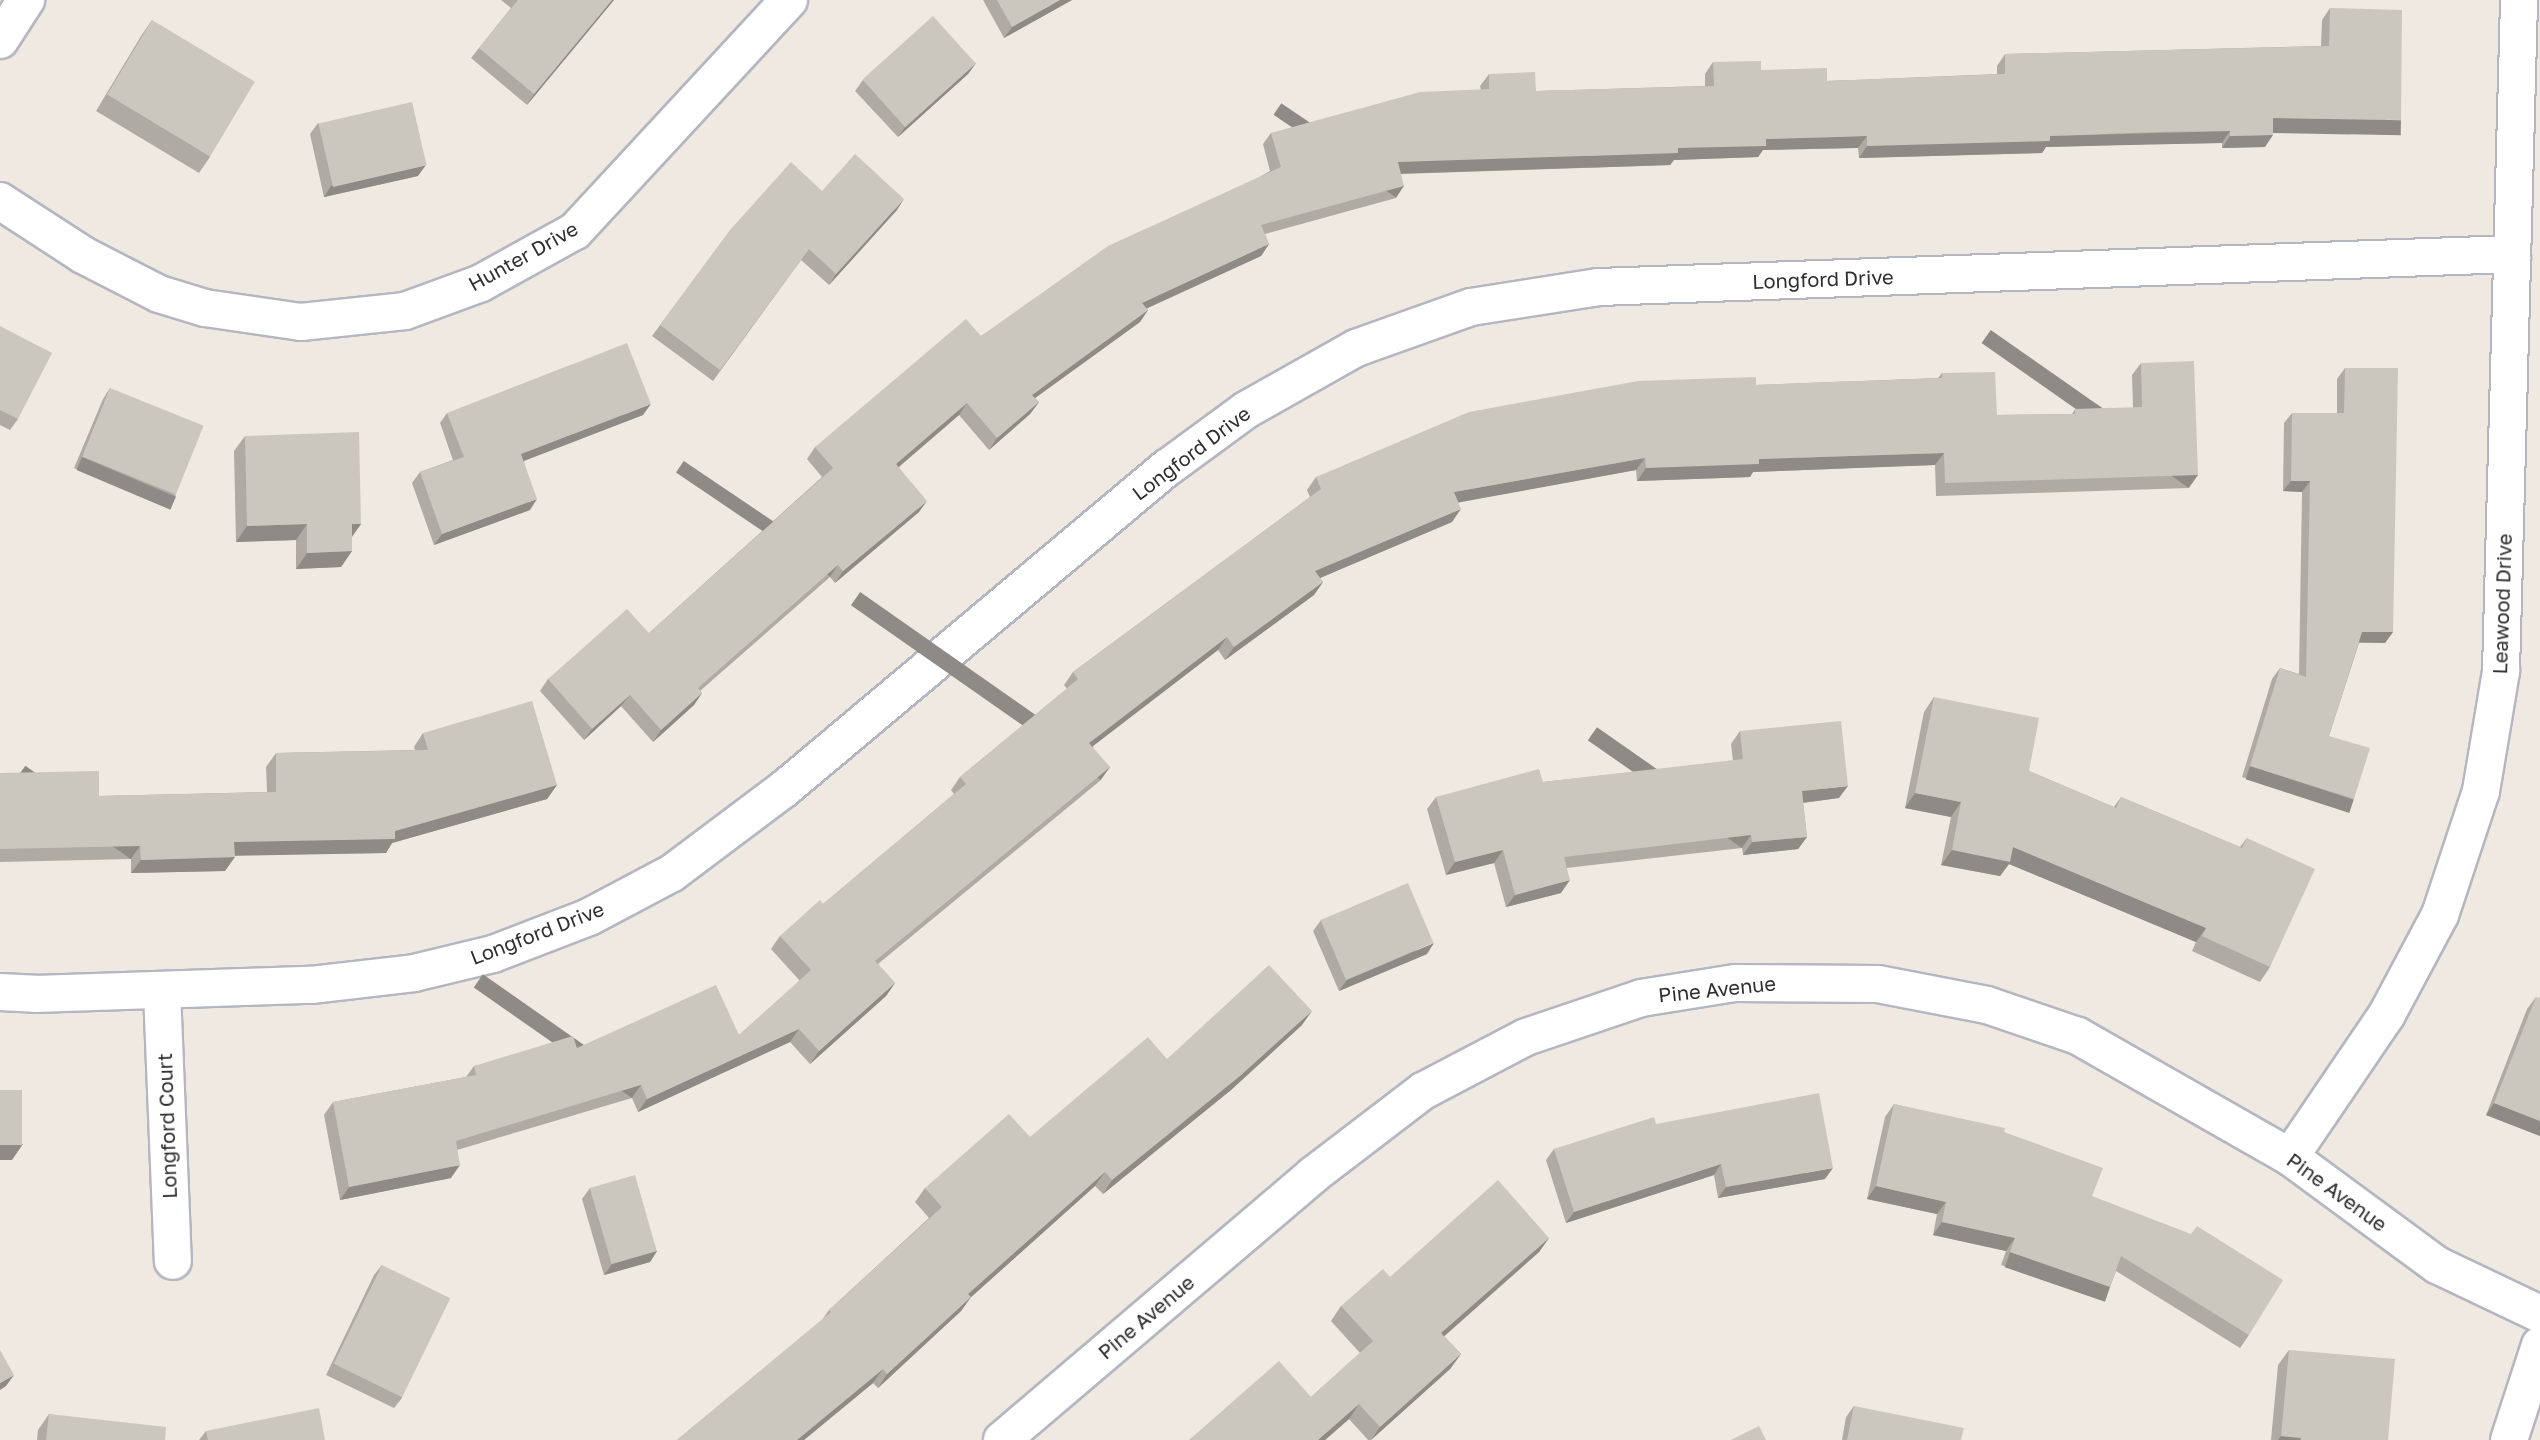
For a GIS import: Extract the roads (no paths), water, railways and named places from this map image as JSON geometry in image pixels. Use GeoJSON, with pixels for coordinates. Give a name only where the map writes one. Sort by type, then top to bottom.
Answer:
{"type":"FeatureCollection","features":[{"type":"Feature","properties":{"kind":"street"},"geometry":{"type":"LineString","coordinates":[[0,40],[26,0]]}},
{"type":"Feature","properties":{"kind":"street","name":"Hunter Drive"},"geometry":{"type":"LineString","coordinates":[[0,201],[83,255],[159,294],[205,308],[301,322],[405,311],[481,283],[575,231],[789,0]]}},
{"type":"Feature","properties":{"kind":"street","name":"Leawood Drive"},"geometry":{"type":"LineString","coordinates":[[2290,1157],[2386,1016],[2440,915],[2481,791],[2501,671],[2519,0]]}},
{"type":"Feature","properties":{"kind":"street","name":"Longford Drive"},"geometry":{"type":"LineString","coordinates":[[0,992],[162,991],[311,985],[414,973],[493,954],[602,910],[672,873],[784,789],[1167,468],[1246,410],[1356,348],[1471,307],[1599,287],[2512,254]]}},
{"type":"Feature","properties":{"kind":"street","name":"Pine Avenue"},"geometry":{"type":"LineString","coordinates":[[1002,1440],[1313,1175],[1423,1091],[1526,1037],[1641,998],[1768,981],[1878,984],[1987,1005],[2078,1036],[2290,1157],[2437,1265],[2540,1314]]}},
{"type":"Feature","properties":{"kind":"street","name":"Longford Court"},"geometry":{"type":"LineString","coordinates":[[162,991],[173,1261]]}},
{"type":"Feature","properties":{"kind":"street"},"geometry":{"type":"LineString","coordinates":[[2509,1440],[2540,1345]]}}]}
